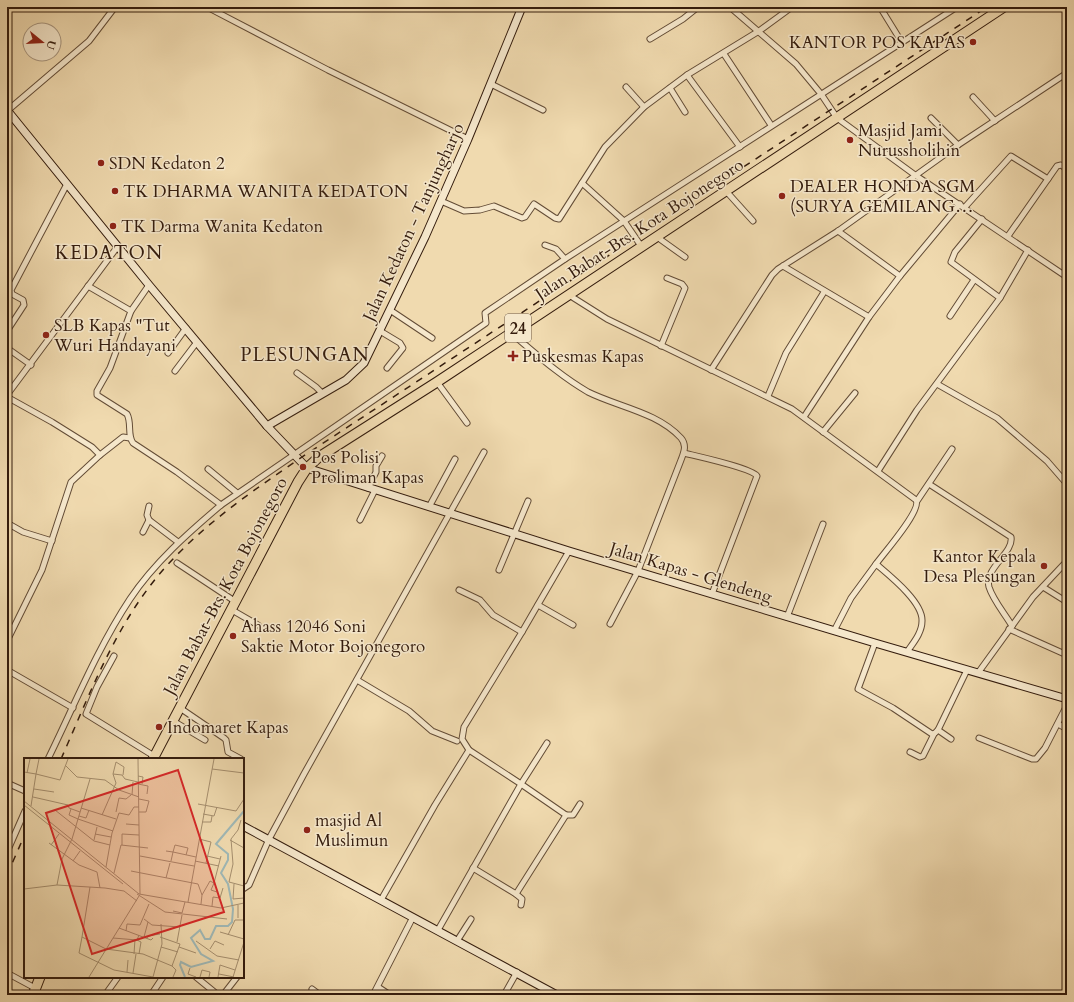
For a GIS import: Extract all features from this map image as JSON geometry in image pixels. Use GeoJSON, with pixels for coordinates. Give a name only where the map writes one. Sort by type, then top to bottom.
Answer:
{"type":"FeatureCollection","features":[{"type":"Feature","properties":{"kind":"highway","name":"Jalan Babat-Bts. Kota Bojonegoro"},"geometry":{"type":"LineString","coordinates":[[154,758],[298,482],[307,468],[319,457],[437,382],[1004,7]]}},
{"type":"Feature","properties":{"kind":"highway"},"geometry":{"type":"LineString","coordinates":[[34,992],[40,978]]}},
{"type":"Feature","properties":{"kind":"street"},"geometry":{"type":"LineString","coordinates":[[115,7],[89,41],[7,110],[149,285],[293,455],[307,468]]}},
{"type":"Feature","properties":{"kind":"street"},"geometry":{"type":"LineString","coordinates":[[207,7],[328,70],[468,139]]}},
{"type":"Feature","properties":{"kind":"street","name":"Jalan Kedaton - Tanjungharjo"},"geometry":{"type":"LineString","coordinates":[[268,426],[355,373],[364,362],[441,201],[522,7]]}},
{"type":"Feature","properties":{"kind":"street"},"geometry":{"type":"LineString","coordinates":[[650,38],[683,19],[698,7]]}},
{"type":"Feature","properties":{"kind":"street"},"geometry":{"type":"LineString","coordinates":[[730,7],[796,64],[821,94],[837,118],[915,175],[965,207],[1067,277]]}},
{"type":"Feature","properties":{"kind":"street"},"geometry":{"type":"LineString","coordinates":[[441,201],[464,211],[480,210],[494,206],[522,218],[525,217],[534,204],[558,219],[605,147],[644,107],[687,75],[759,32],[792,7]]}},
{"type":"Feature","properties":{"kind":"street"},"geometry":{"type":"LineString","coordinates":[[880,7],[901,41]]}},
{"type":"Feature","properties":{"kind":"street"},"geometry":{"type":"LineString","coordinates":[[48,758],[110,633],[130,598],[178,542],[221,505],[486,322],[485,313],[565,259],[740,147],[901,41],[957,7]]}},
{"type":"Feature","properties":{"kind":"street"},"geometry":{"type":"LineString","coordinates":[[724,54],[772,125]]}},
{"type":"Feature","properties":{"kind":"street"},"geometry":{"type":"LineString","coordinates":[[711,370],[772,275],[783,266],[838,231],[958,145],[1067,73]]}},
{"type":"Feature","properties":{"kind":"street"},"geometry":{"type":"LineString","coordinates":[[687,75],[740,147]]}},
{"type":"Feature","properties":{"kind":"street"},"geometry":{"type":"LineString","coordinates":[[491,84],[543,110]]}},
{"type":"Feature","properties":{"kind":"street"},"geometry":{"type":"LineString","coordinates":[[626,87],[644,107]]}},
{"type":"Feature","properties":{"kind":"street"},"geometry":{"type":"LineString","coordinates":[[670,88],[685,112]]}},
{"type":"Feature","properties":{"kind":"street"},"geometry":{"type":"LineString","coordinates":[[973,97],[995,121]]}},
{"type":"Feature","properties":{"kind":"street"},"geometry":{"type":"LineString","coordinates":[[931,118],[958,145]]}},
{"type":"Feature","properties":{"kind":"street"},"geometry":{"type":"LineString","coordinates":[[965,207],[1011,156],[1048,179]]}},
{"type":"Feature","properties":{"kind":"street"},"geometry":{"type":"LineString","coordinates":[[1008,236],[1059,165],[1067,169]]}},
{"type":"Feature","properties":{"kind":"street"},"geometry":{"type":"LineString","coordinates":[[582,183],[624,221],[641,246]]}},
{"type":"Feature","properties":{"kind":"street"},"geometry":{"type":"LineString","coordinates":[[8,329],[24,305],[23,300],[12,294],[11,290],[67,184]]}},
{"type":"Feature","properties":{"kind":"street"},"geometry":{"type":"LineString","coordinates":[[726,191],[753,221]]}},
{"type":"Feature","properties":{"kind":"street"},"geometry":{"type":"LineString","coordinates":[[804,417],[869,317],[900,276],[960,204]]}},
{"type":"Feature","properties":{"kind":"street"},"geometry":{"type":"LineString","coordinates":[[982,219],[950,260],[955,267],[1000,298]]}},
{"type":"Feature","properties":{"kind":"street"},"geometry":{"type":"LineString","coordinates":[[838,231],[900,276]]}},
{"type":"Feature","properties":{"kind":"street"},"geometry":{"type":"LineString","coordinates":[[657,237],[684,257]]}},
{"type":"Feature","properties":{"kind":"street"},"geometry":{"type":"LineString","coordinates":[[545,245],[556,248],[565,259]]}},
{"type":"Feature","properties":{"kind":"street"},"geometry":{"type":"LineString","coordinates":[[100,455],[92,447],[7,396],[118,246]]}},
{"type":"Feature","properties":{"kind":"street"},"geometry":{"type":"LineString","coordinates":[[878,471],[903,431],[1000,298],[1028,250]]}},
{"type":"Feature","properties":{"kind":"street"},"geometry":{"type":"LineString","coordinates":[[783,266],[824,292],[869,317]]}},
{"type":"Feature","properties":{"kind":"street"},"geometry":{"type":"LineString","coordinates":[[661,346],[685,288],[682,284],[667,278]]}},
{"type":"Feature","properties":{"kind":"street"},"geometry":{"type":"LineString","coordinates":[[950,316],[974,280]]}},
{"type":"Feature","properties":{"kind":"street"},"geometry":{"type":"LineString","coordinates":[[149,285],[131,311],[110,368],[96,393],[101,399],[115,405],[127,414],[130,422],[130,438],[136,445],[177,472],[221,505]]}},
{"type":"Feature","properties":{"kind":"street"},"geometry":{"type":"LineString","coordinates":[[88,286],[131,311]]}},
{"type":"Feature","properties":{"kind":"street"},"geometry":{"type":"LineString","coordinates":[[768,396],[786,353],[824,292]]}},
{"type":"Feature","properties":{"kind":"street"},"geometry":{"type":"LineString","coordinates":[[569,295],[607,319],[768,396],[804,417],[917,501]]}},
{"type":"Feature","properties":{"kind":"street"},"geometry":{"type":"LineString","coordinates":[[390,310],[432,338]]}},
{"type":"Feature","properties":{"kind":"street"},"geometry":{"type":"LineString","coordinates":[[168,353],[186,328]]}},
{"type":"Feature","properties":{"kind":"street"},"geometry":{"type":"LineString","coordinates":[[380,331],[400,343],[403,348],[387,368]]}},
{"type":"Feature","properties":{"kind":"street"},"geometry":{"type":"LineString","coordinates":[[511,333],[536,354],[583,389],[634,409],[672,430],[684,441],[684,452],[638,571],[610,624]]}},
{"type":"Feature","properties":{"kind":"street"},"geometry":{"type":"LineString","coordinates":[[175,371],[197,342]]}},
{"type":"Feature","properties":{"kind":"street"},"geometry":{"type":"LineString","coordinates":[[7,348],[31,365]]}},
{"type":"Feature","properties":{"kind":"street"},"geometry":{"type":"LineString","coordinates":[[297,372],[322,393]]}},
{"type":"Feature","properties":{"kind":"street"},"geometry":{"type":"LineString","coordinates":[[437,382],[467,423]]}},
{"type":"Feature","properties":{"kind":"street"},"geometry":{"type":"LineString","coordinates":[[937,384],[997,418],[1047,461],[1067,484]]}},
{"type":"Feature","properties":{"kind":"street"},"geometry":{"type":"LineString","coordinates":[[823,432],[855,393]]}},
{"type":"Feature","properties":{"kind":"street"},"geometry":{"type":"LineString","coordinates":[[7,641],[34,589],[52,541],[71,482],[100,455],[123,437],[130,438]]}},
{"type":"Feature","properties":{"kind":"street"},"geometry":{"type":"LineString","coordinates":[[834,631],[851,598],[912,516],[917,506],[917,501],[952,449]]}},
{"type":"Feature","properties":{"kind":"street"},"geometry":{"type":"LineString","coordinates":[[244,888],[249,885],[269,839],[484,452]]}},
{"type":"Feature","properties":{"kind":"street"},"geometry":{"type":"LineString","coordinates":[[684,452],[745,469],[755,473],[757,476],[712,594]]}},
{"type":"Feature","properties":{"kind":"street"},"geometry":{"type":"LineString","coordinates":[[360,520],[372,489],[376,466],[382,456]]}},
{"type":"Feature","properties":{"kind":"street"},"geometry":{"type":"LineString","coordinates":[[429,507],[455,459]]}},
{"type":"Feature","properties":{"kind":"street","name":"Jalan Kapas - Glendeng"},"geometry":{"type":"LineString","coordinates":[[307,468],[787,617],[1067,699]]}},
{"type":"Feature","properties":{"kind":"street"},"geometry":{"type":"LineString","coordinates":[[208,469],[237,493]]}},
{"type":"Feature","properties":{"kind":"street"},"geometry":{"type":"LineString","coordinates":[[929,484],[1011,537],[1010,544],[995,567],[989,582],[991,591],[1010,627],[1067,656]]}},
{"type":"Feature","properties":{"kind":"street"},"geometry":{"type":"LineString","coordinates":[[499,570],[528,501]]}},
{"type":"Feature","properties":{"kind":"street"},"geometry":{"type":"LineString","coordinates":[[149,506],[147,515],[149,520],[178,542]]}},
{"type":"Feature","properties":{"kind":"street"},"geometry":{"type":"LineString","coordinates":[[143,532],[149,520]]}},
{"type":"Feature","properties":{"kind":"street"},"geometry":{"type":"LineString","coordinates":[[7,523],[23,532],[52,541]]}},
{"type":"Feature","properties":{"kind":"street"},"geometry":{"type":"LineString","coordinates":[[787,617],[823,524]]}},
{"type":"Feature","properties":{"kind":"street"},"geometry":{"type":"LineString","coordinates":[[457,741],[457,737],[522,632],[569,550]]}},
{"type":"Feature","properties":{"kind":"street"},"geometry":{"type":"LineString","coordinates":[[978,673],[1010,627],[1067,561]]}},
{"type":"Feature","properties":{"kind":"street"},"geometry":{"type":"LineString","coordinates":[[177,562],[258,625]]}},
{"type":"Feature","properties":{"kind":"street"},"geometry":{"type":"LineString","coordinates":[[876,564],[908,594],[922,615],[922,625],[919,633],[907,652]]}},
{"type":"Feature","properties":{"kind":"street"},"geometry":{"type":"LineString","coordinates":[[1043,587],[1067,602]]}},
{"type":"Feature","properties":{"kind":"street"},"geometry":{"type":"LineString","coordinates":[[459,590],[480,600],[493,615],[522,632]]}},
{"type":"Feature","properties":{"kind":"street"},"geometry":{"type":"LineString","coordinates":[[538,605],[573,625]]}},
{"type":"Feature","properties":{"kind":"street"},"geometry":{"type":"LineString","coordinates":[[875,643],[858,690],[893,708],[927,731],[936,732],[951,739]]}},
{"type":"Feature","properties":{"kind":"street"},"geometry":{"type":"LineString","coordinates":[[114,656],[97,687],[86,714],[154,758]]}},
{"type":"Feature","properties":{"kind":"street"},"geometry":{"type":"LineString","coordinates":[[7,670],[73,708]]}},
{"type":"Feature","properties":{"kind":"street"},"geometry":{"type":"LineString","coordinates":[[910,752],[920,757],[923,756],[967,670]]}},
{"type":"Feature","properties":{"kind":"street"},"geometry":{"type":"LineString","coordinates":[[357,680],[409,711],[432,731],[457,741],[468,748],[566,815],[573,815],[580,804]]}},
{"type":"Feature","properties":{"kind":"street"},"geometry":{"type":"LineString","coordinates":[[979,738],[1035,759],[1040,756],[1067,705]]}},
{"type":"Feature","properties":{"kind":"street"},"geometry":{"type":"LineString","coordinates":[[180,708],[224,738],[226,740],[228,752],[239,758]]}},
{"type":"Feature","properties":{"kind":"street"},"geometry":{"type":"LineString","coordinates":[[173,721],[205,740]]}},
{"type":"Feature","properties":{"kind":"street"},"geometry":{"type":"LineString","coordinates":[[1058,724],[1067,729]]}},
{"type":"Feature","properties":{"kind":"street"},"geometry":{"type":"LineString","coordinates":[[461,732],[462,739],[468,748]]}},
{"type":"Feature","properties":{"kind":"street"},"geometry":{"type":"LineString","coordinates":[[438,930],[521,784],[547,743]]}},
{"type":"Feature","properties":{"kind":"street"},"geometry":{"type":"LineString","coordinates":[[381,900],[468,748]]}},
{"type":"Feature","properties":{"kind":"street"},"geometry":{"type":"LineString","coordinates":[[7,783],[24,791]]}},
{"type":"Feature","properties":{"kind":"street"},"geometry":{"type":"LineString","coordinates":[[7,852],[24,813]]}},
{"type":"Feature","properties":{"kind":"street"},"geometry":{"type":"LineString","coordinates":[[516,894],[566,815]]}},
{"type":"Feature","properties":{"kind":"street"},"geometry":{"type":"LineString","coordinates":[[244,826],[517,972],[555,994]]}},
{"type":"Feature","properties":{"kind":"street"},"geometry":{"type":"LineString","coordinates":[[473,868],[516,894],[522,899],[521,906]]}},
{"type":"Feature","properties":{"kind":"street"},"geometry":{"type":"LineString","coordinates":[[373,995],[413,917]]}},
{"type":"Feature","properties":{"kind":"street"},"geometry":{"type":"LineString","coordinates":[[457,941],[471,919]]}},
{"type":"Feature","properties":{"kind":"street"},"geometry":{"type":"LineString","coordinates":[[504,995],[517,972]]}},
{"type":"Feature","properties":{"kind":"street"},"geometry":{"type":"LineString","coordinates":[[7,973],[34,992]]}},
{"type":"Feature","properties":{"kind":"street"},"geometry":{"type":"LineString","coordinates":[[105,995],[117,978]]}},
{"type":"Feature","properties":{"kind":"street"},"geometry":{"type":"LineString","coordinates":[[151,995],[162,978]]}},
{"type":"Feature","properties":{"kind":"street"},"geometry":{"type":"LineString","coordinates":[[197,978],[218,995]]}},
{"type":"Feature","properties":{"kind":"street"},"geometry":{"type":"LineString","coordinates":[[223,995],[236,978]]}},
{"type":"Feature","properties":{"kind":"street"},"geometry":{"type":"LineString","coordinates":[[378,987],[390,995]]}},
{"type":"Feature","properties":{"kind":"street"},"geometry":{"type":"LineString","coordinates":[[312,989],[320,995]]}},
{"type":"Feature","properties":{"kind":"railway"},"geometry":{"type":"LineString","coordinates":[[61,758],[108,654],[137,604],[173,559],[217,518],[299,459],[987,7]]}},
{"type":"Feature","properties":{"kind":"railway"},"geometry":{"type":"LineString","coordinates":[[7,875],[24,836]]}},
{"type":"Feature","properties":{"kind":"place","name":"KANTOR POS KAPAS"},"geometry":{"type":"Point","coordinates":[973,42]}},
{"type":"Feature","properties":{"kind":"place","name":"Masjid Jami Nurussholihin"},"geometry":{"type":"Point","coordinates":[850,140]}},
{"type":"Feature","properties":{"kind":"place","name":"SDN Kedaton 2"},"geometry":{"type":"Point","coordinates":[101,163]}},
{"type":"Feature","properties":{"kind":"place","name":"TK DHARMA WANITA KEDATON"},"geometry":{"type":"Point","coordinates":[115,191]}},
{"type":"Feature","properties":{"kind":"place","name":"DEALER HONDA SGM (SURYA GEMILANG…"},"geometry":{"type":"Point","coordinates":[782,196]}},
{"type":"Feature","properties":{"kind":"place","name":"TK Darma Wanita Kedaton"},"geometry":{"type":"Point","coordinates":[113,226]}},
{"type":"Feature","properties":{"kind":"place","name":"SLB Kapas \"Tut Wuri Handayani"},"geometry":{"type":"Point","coordinates":[46,335]}},
{"type":"Feature","properties":{"kind":"place","name":"Puskesmas Kapas"},"geometry":{"type":"Point","coordinates":[513,356]}},
{"type":"Feature","properties":{"kind":"place","name":"Pos Polisi Proliman Kapas"},"geometry":{"type":"Point","coordinates":[303,467]}},
{"type":"Feature","properties":{"kind":"place","name":"Kantor Kepala Desa Plesungan"},"geometry":{"type":"Point","coordinates":[1044,566]}},
{"type":"Feature","properties":{"kind":"place","name":"Ahass 12046 Soni Saktie Motor Bojonegoro"},"geometry":{"type":"Point","coordinates":[233,636]}},
{"type":"Feature","properties":{"kind":"place","name":"Indomaret Kapas"},"geometry":{"type":"Point","coordinates":[159,727]}},
{"type":"Feature","properties":{"kind":"place","name":"masjid Al Muslimun"},"geometry":{"type":"Point","coordinates":[307,830]}},
{"type":"Feature","properties":{"kind":"district","name":"KEDATON"},"geometry":{"type":"Point","coordinates":[109,252]}},
{"type":"Feature","properties":{"kind":"district","name":"PLESUNGAN"},"geometry":{"type":"Point","coordinates":[305,354]}}]}
